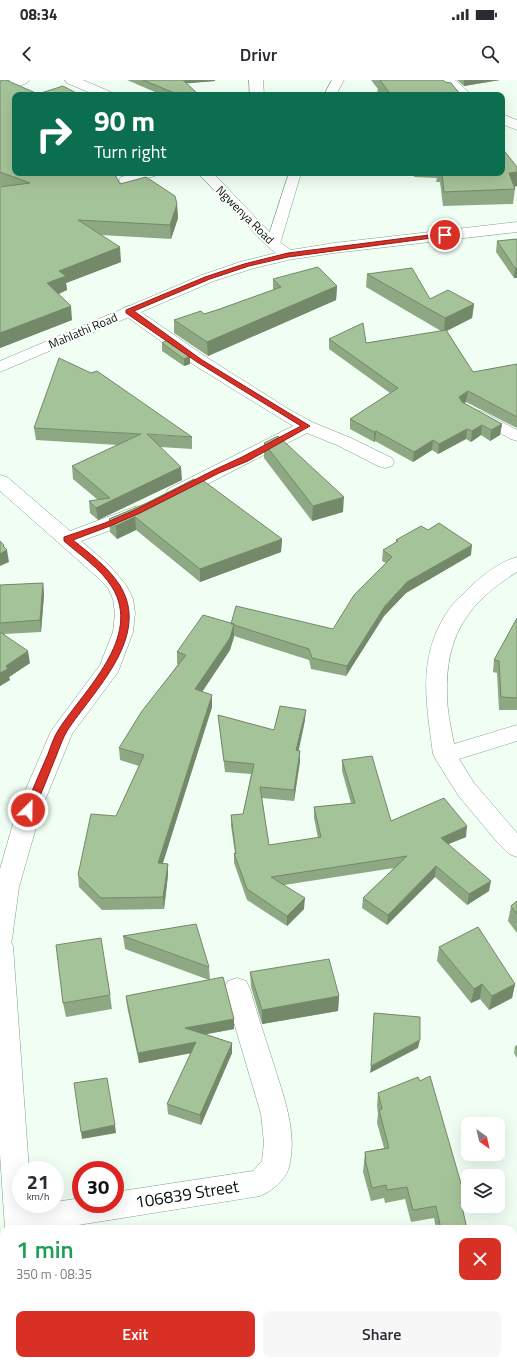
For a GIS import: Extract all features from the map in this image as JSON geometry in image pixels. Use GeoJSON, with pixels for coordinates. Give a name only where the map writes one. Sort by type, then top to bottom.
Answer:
{"type":"FeatureCollection","features":[{"type":"Feature","properties":{"kind":"street"},"geometry":{"type":"LineString","coordinates":[[0,90],[22,80]]}},
{"type":"Feature","properties":{"kind":"street"},"geometry":{"type":"LineString","coordinates":[[72,80],[99,92]]}},
{"type":"Feature","properties":{"kind":"street"},"geometry":{"type":"LineString","coordinates":[[256,80],[257,92]]}},
{"type":"Feature","properties":{"kind":"street"},"geometry":{"type":"LineString","coordinates":[[447,86],[459,92]]}},
{"type":"Feature","properties":{"kind":"street"},"geometry":{"type":"LineString","coordinates":[[505,120],[517,126]]}},
{"type":"Feature","properties":{"kind":"street","name":"Ngwenya Road"},"geometry":{"type":"LineString","coordinates":[[208,176],[273,244],[288,255]]}},
{"type":"Feature","properties":{"kind":"street","name":"Mahlathi Road"},"geometry":{"type":"LineString","coordinates":[[0,367],[208,278],[246,265],[288,255],[517,227]]}},
{"type":"Feature","properties":{"kind":"street"},"geometry":{"type":"LineString","coordinates":[[129,311],[200,361],[284,414],[306,426],[345,442],[385,462]]}},
{"type":"Feature","properties":{"kind":"street"},"geometry":{"type":"LineString","coordinates":[[67,539],[107,525],[154,504],[217,471],[245,459],[306,426]]}},
{"type":"Feature","properties":{"kind":"street"},"geometry":{"type":"LineString","coordinates":[[0,482],[102,570],[116,585],[123,599],[125,613],[123,632],[110,667],[62,731],[28,810],[7,887],[0,939]]}},
{"type":"Feature","properties":{"kind":"street"},"geometry":{"type":"LineString","coordinates":[[517,562],[491,579],[460,609],[446,634],[437,664],[436,696],[444,754],[466,789],[504,836],[517,848]]}},
{"type":"Feature","properties":{"kind":"street"},"geometry":{"type":"LineString","coordinates":[[444,754],[463,750],[517,733]]}},
{"type":"Feature","properties":{"kind":"street"},"geometry":{"type":"LineString","coordinates":[[0,946],[19,1225]]}},
{"type":"Feature","properties":{"kind":"street","name":"106839 Street"},"geometry":{"type":"LineString","coordinates":[[19,1225],[260,1183],[275,1168],[278,1144],[275,1114],[237,989]]}},
{"type":"Feature","properties":{"kind":"lane"},"geometry":{"type":"LineString","coordinates":[[332,92],[338,80]]}},
{"type":"Feature","properties":{"kind":"lane"},"geometry":{"type":"LineString","coordinates":[[125,180],[140,176]]}},
{"type":"Feature","properties":{"kind":"lane"},"geometry":{"type":"LineString","coordinates":[[273,244],[294,176]]}},
{"type":"Feature","properties":{"kind":"lane"},"geometry":{"type":"LineString","coordinates":[[467,408],[517,436]]}},
{"type":"Feature","properties":{"kind":"building"},"geometry":{"type":"Polygon","coordinates":[[[6,80],[33,92],[12,92],[12,176],[116,176],[120,184],[146,177],[175,196],[177,204],[170,225],[78,220],[120,247],[59,271],[66,276],[47,283],[71,306],[0,333],[0,187],[30,183],[0,172],[0,81],[6,80]]]}},
{"type":"Feature","properties":{"kind":"building"},"geometry":{"type":"Polygon","coordinates":[[[143,80],[183,80],[196,92],[172,92],[143,80]]]}},
{"type":"Feature","properties":{"kind":"building"},"geometry":{"type":"Polygon","coordinates":[[[380,80],[443,80],[451,83],[458,92],[389,92],[380,80]]]}},
{"type":"Feature","properties":{"kind":"building"},"geometry":{"type":"Polygon","coordinates":[[[63,86],[74,92],[44,92],[63,86]]]}},
{"type":"Feature","properties":{"kind":"building"},"geometry":{"type":"Polygon","coordinates":[[[505,152],[517,167],[517,172],[509,173],[515,189],[444,192],[442,176],[505,176],[505,152]]]}},
{"type":"Feature","properties":{"kind":"building"},"geometry":{"type":"Polygon","coordinates":[[[517,239],[517,268],[515,268],[497,241],[517,239]]]}},
{"type":"Feature","properties":{"kind":"building"},"geometry":{"type":"Polygon","coordinates":[[[318,267],[337,286],[207,342],[174,320],[201,311],[204,314],[217,310],[281,287],[273,279],[318,267]]]}},
{"type":"Feature","properties":{"kind":"building"},"geometry":{"type":"Polygon","coordinates":[[[412,268],[430,299],[448,290],[474,304],[445,318],[367,274],[412,268]]]}},
{"type":"Feature","properties":{"kind":"building"},"geometry":{"type":"Polygon","coordinates":[[[363,323],[366,343],[446,330],[473,372],[517,364],[517,417],[468,391],[459,397],[462,402],[502,424],[491,430],[482,425],[472,431],[467,429],[439,444],[433,440],[414,452],[376,431],[374,432],[350,419],[398,388],[329,339],[363,323]]]}},
{"type":"Feature","properties":{"kind":"building"},"geometry":{"type":"Polygon","coordinates":[[[167,340],[190,356],[184,359],[162,343],[167,340]]]}},
{"type":"Feature","properties":{"kind":"building"},"geometry":{"type":"Polygon","coordinates":[[[59,358],[91,373],[97,371],[192,437],[147,434],[181,467],[96,508],[89,501],[110,498],[72,466],[141,434],[34,428],[59,358]]]}},
{"type":"Feature","properties":{"kind":"building"},"geometry":{"type":"Polygon","coordinates":[[[278,436],[344,497],[313,506],[264,443],[278,436]]]}},
{"type":"Feature","properties":{"kind":"building"},"geometry":{"type":"Polygon","coordinates":[[[194,479],[196,481],[201,479],[282,539],[200,569],[135,517],[116,526],[109,519],[145,504],[194,479]]]}},
{"type":"Feature","properties":{"kind":"building"},"geometry":{"type":"Polygon","coordinates":[[[439,523],[472,545],[407,582],[385,606],[347,666],[312,658],[309,649],[231,624],[236,606],[333,629],[354,595],[392,557],[383,550],[398,541],[396,540],[421,526],[428,530],[439,523]]]}},
{"type":"Feature","properties":{"kind":"building"},"geometry":{"type":"Polygon","coordinates":[[[0,541],[7,550],[0,554],[0,541]]]}},
{"type":"Feature","properties":{"kind":"building"},"geometry":{"type":"Polygon","coordinates":[[[43,583],[40,620],[0,623],[0,585],[43,583]]]}},
{"type":"Feature","properties":{"kind":"building"},"geometry":{"type":"Polygon","coordinates":[[[203,615],[234,624],[230,638],[195,689],[212,695],[158,863],[168,864],[163,897],[101,898],[78,875],[91,814],[116,816],[144,755],[119,748],[142,711],[186,655],[177,652],[203,615]]]}},
{"type":"Feature","properties":{"kind":"building"},"geometry":{"type":"Polygon","coordinates":[[[517,618],[517,698],[501,697],[499,661],[494,660],[517,618]]]}},
{"type":"Feature","properties":{"kind":"building"},"geometry":{"type":"Polygon","coordinates":[[[0,632],[28,651],[6,666],[8,669],[0,673],[0,632]]]}},
{"type":"Feature","properties":{"kind":"building"},"geometry":{"type":"Polygon","coordinates":[[[280,706],[306,710],[296,750],[300,751],[294,790],[260,787],[269,845],[321,837],[314,807],[355,803],[342,760],[372,756],[391,821],[444,798],[467,826],[441,838],[491,881],[469,894],[436,866],[388,915],[363,898],[407,856],[271,877],[305,898],[287,916],[247,889],[234,853],[236,854],[231,815],[243,814],[254,764],[224,761],[218,715],[274,730],[280,706]]]}},
{"type":"Feature","properties":{"kind":"building"},"geometry":{"type":"Polygon","coordinates":[[[517,901],[517,914],[511,906],[517,901]]]}},
{"type":"Feature","properties":{"kind":"building"},"geometry":{"type":"Polygon","coordinates":[[[196,924],[209,967],[123,936],[196,924]]]}},
{"type":"Feature","properties":{"kind":"building"},"geometry":{"type":"Polygon","coordinates":[[[478,927],[515,984],[492,996],[482,984],[474,989],[439,947],[478,927]]]}},
{"type":"Feature","properties":{"kind":"building"},"geometry":{"type":"Polygon","coordinates":[[[101,938],[110,995],[63,1003],[56,945],[101,938]]]}},
{"type":"Feature","properties":{"kind":"building"},"geometry":{"type":"Polygon","coordinates":[[[329,959],[339,996],[262,1010],[250,972],[329,959]]]}},
{"type":"Feature","properties":{"kind":"building"},"geometry":{"type":"Polygon","coordinates":[[[223,977],[234,1019],[185,1028],[232,1043],[200,1115],[167,1104],[196,1042],[138,1053],[126,996],[223,977]]]}},
{"type":"Feature","properties":{"kind":"building"},"geometry":{"type":"Polygon","coordinates":[[[374,1013],[420,1017],[420,1040],[371,1066],[374,1013]]]}},
{"type":"Feature","properties":{"kind":"building"},"geometry":{"type":"Polygon","coordinates":[[[430,1076],[461,1184],[461,1213],[463,1213],[466,1225],[440,1225],[436,1206],[413,1210],[407,1187],[387,1190],[386,1185],[372,1188],[365,1159],[365,1152],[389,1148],[379,1110],[382,1109],[378,1093],[418,1077],[420,1081],[430,1076]]]}},
{"type":"Feature","properties":{"kind":"building"},"geometry":{"type":"Polygon","coordinates":[[[107,1078],[115,1125],[81,1132],[74,1083],[107,1078]]]}},
{"type":"Feature","properties":{"kind":"route"},"geometry":{"type":"LineString","coordinates":[[28,810],[62,731],[110,667],[123,632],[125,613],[123,599],[116,585],[102,570],[67,539],[107,525],[170,496],[217,471],[245,459],[306,426],[284,414],[200,361],[129,311],[208,278],[246,265],[288,255],[334,248],[445,235]]}}]}
